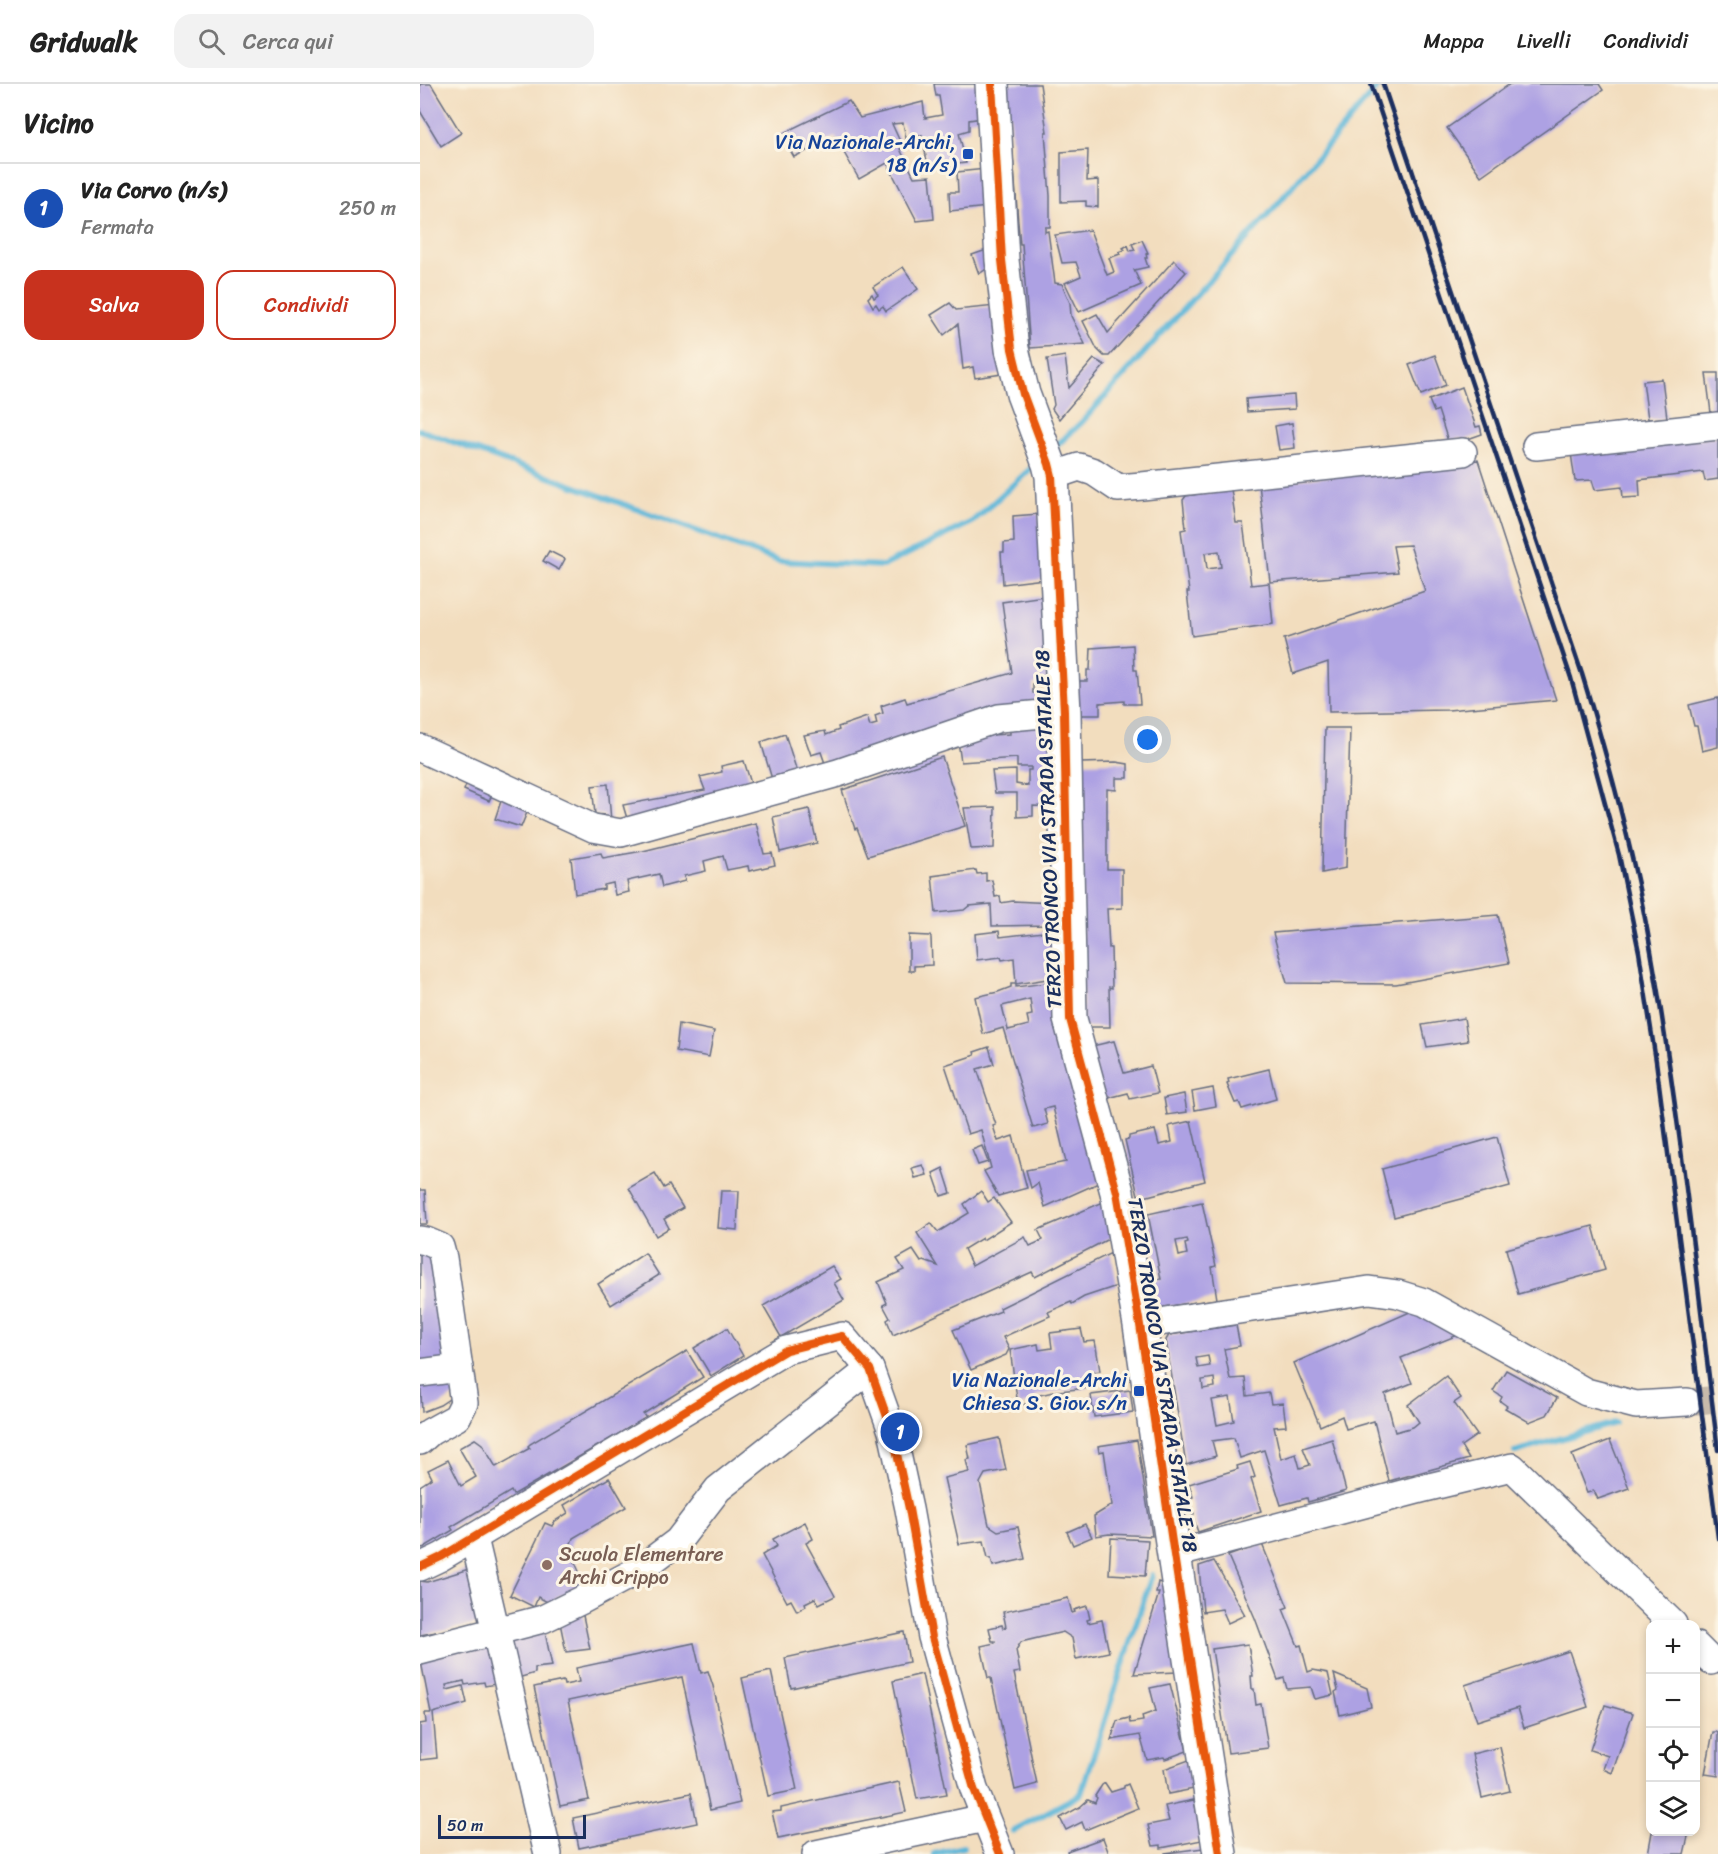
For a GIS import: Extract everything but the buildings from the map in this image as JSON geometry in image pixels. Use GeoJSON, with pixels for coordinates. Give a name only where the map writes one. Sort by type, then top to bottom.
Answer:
{"type":"FeatureCollection","features":[{"type":"Feature","properties":{"kind":"main road","name":"TERZO TRONCO VIA STRADA STATALE 18"},"geometry":{"type":"LineString","coordinates":[[992,84],[1002,260],[1012,349],[1023,394],[1051,470],[1064,712],[1070,1018],[1117,1192],[1140,1325],[1220,1854]]}},
{"type":"Feature","properties":{"kind":"street"},"geometry":{"type":"LineString","coordinates":[[1536,446],[1718,426]]}},
{"type":"Feature","properties":{"kind":"street"},"geometry":{"type":"LineString","coordinates":[[1051,470],[1079,466],[1094,472],[1118,488],[1463,452]]}},
{"type":"Feature","properties":{"kind":"street"},"geometry":{"type":"LineString","coordinates":[[420,748],[593,828],[621,834],[838,773],[999,718],[1064,712]]}},
{"type":"Feature","properties":{"kind":"street"},"geometry":{"type":"LineString","coordinates":[[420,1240],[426,1240],[440,1247],[443,1258],[464,1403],[457,1417],[430,1432],[420,1441]]}},
{"type":"Feature","properties":{"kind":"street"},"geometry":{"type":"LineString","coordinates":[[1140,1325],[1369,1290],[1424,1302],[1586,1392],[1636,1405],[1687,1402]]}},
{"type":"Feature","properties":{"kind":"street"},"geometry":{"type":"LineString","coordinates":[[420,1567],[474,1538],[786,1350],[842,1336],[870,1369],[892,1431],[909,1509],[932,1637],[974,1789],[1000,1854]]}},
{"type":"Feature","properties":{"kind":"street"},"geometry":{"type":"LineString","coordinates":[[420,1373],[459,1368]]}},
{"type":"Feature","properties":{"kind":"street"},"geometry":{"type":"LineString","coordinates":[[420,1651],[543,1619],[642,1568],[678,1541],[718,1489],[870,1369]]}},
{"type":"Feature","properties":{"kind":"street"},"geometry":{"type":"LineString","coordinates":[[1175,1554],[1512,1467],[1670,1620]]}},
{"type":"Feature","properties":{"kind":"street"},"geometry":{"type":"LineString","coordinates":[[474,1538],[548,1854]]}},
{"type":"Feature","properties":{"kind":"street"},"geometry":{"type":"LineString","coordinates":[[816,1854],[985,1818]]}},
{"type":"Feature","properties":{"kind":"waterway"},"geometry":{"type":"LineString","coordinates":[[1055,447],[1082,422],[1268,215],[1380,84]]}},
{"type":"Feature","properties":{"kind":"waterway"},"geometry":{"type":"LineString","coordinates":[[420,430],[779,561],[883,566],[972,522],[1038,462]]}},
{"type":"Feature","properties":{"kind":"waterway"},"geometry":{"type":"LineString","coordinates":[[1515,1452],[1615,1423]]}},
{"type":"Feature","properties":{"kind":"waterway"},"geometry":{"type":"LineString","coordinates":[[1013,1831],[1081,1794],[1152,1575]]}},
{"type":"Feature","properties":{"kind":"waterway"},"geometry":{"type":"LineString","coordinates":[[934,1854],[963,1847]]}},
{"type":"Feature","properties":{"kind":"tunnel"},"geometry":{"type":"LineString","coordinates":[[1687,1402],[1718,1399]]}},
{"type":"Feature","properties":{"kind":"railway"},"geometry":{"type":"LineString","coordinates":[[1371,84],[1571,678],[1619,855],[1639,952],[1656,1061],[1718,1538]]}},
{"type":"Feature","properties":{"kind":"railway"},"geometry":{"type":"LineString","coordinates":[[1383,84],[1582,674],[1630,846],[1645,916],[1671,1075],[1718,1450]]}},
{"type":"Feature","properties":{"kind":"cycle path"},"geometry":{"type":"LineString","coordinates":[[992,84],[1002,260],[1012,349],[1023,394],[1052,476],[1064,712],[1070,1019],[1117,1192],[1140,1325],[1220,1854]]}},
{"type":"Feature","properties":{"kind":"cycle path"},"geometry":{"type":"LineString","coordinates":[[420,1567],[441,1557],[786,1350],[842,1336],[870,1369],[892,1431],[909,1509],[932,1637],[974,1789],[1000,1854]]}},
{"type":"Feature","properties":{"kind":"place","name":"Via Nazionale-Archi, 18 (n/s)"},"geometry":{"type":"Point","coordinates":[968,154]}},
{"type":"Feature","properties":{"kind":"place","name":"Via Nazionale-Archi Chiesa S. Giov. s/n"},"geometry":{"type":"Point","coordinates":[1139,1391]}},
{"type":"Feature","properties":{"kind":"place","name":"Via Corvo (n/s)"},"geometry":{"type":"Point","coordinates":[900,1432]}},
{"type":"Feature","properties":{"kind":"place","name":"Scuola Elementare Archi Crippo"},"geometry":{"type":"Point","coordinates":[547,1565]}}]}
